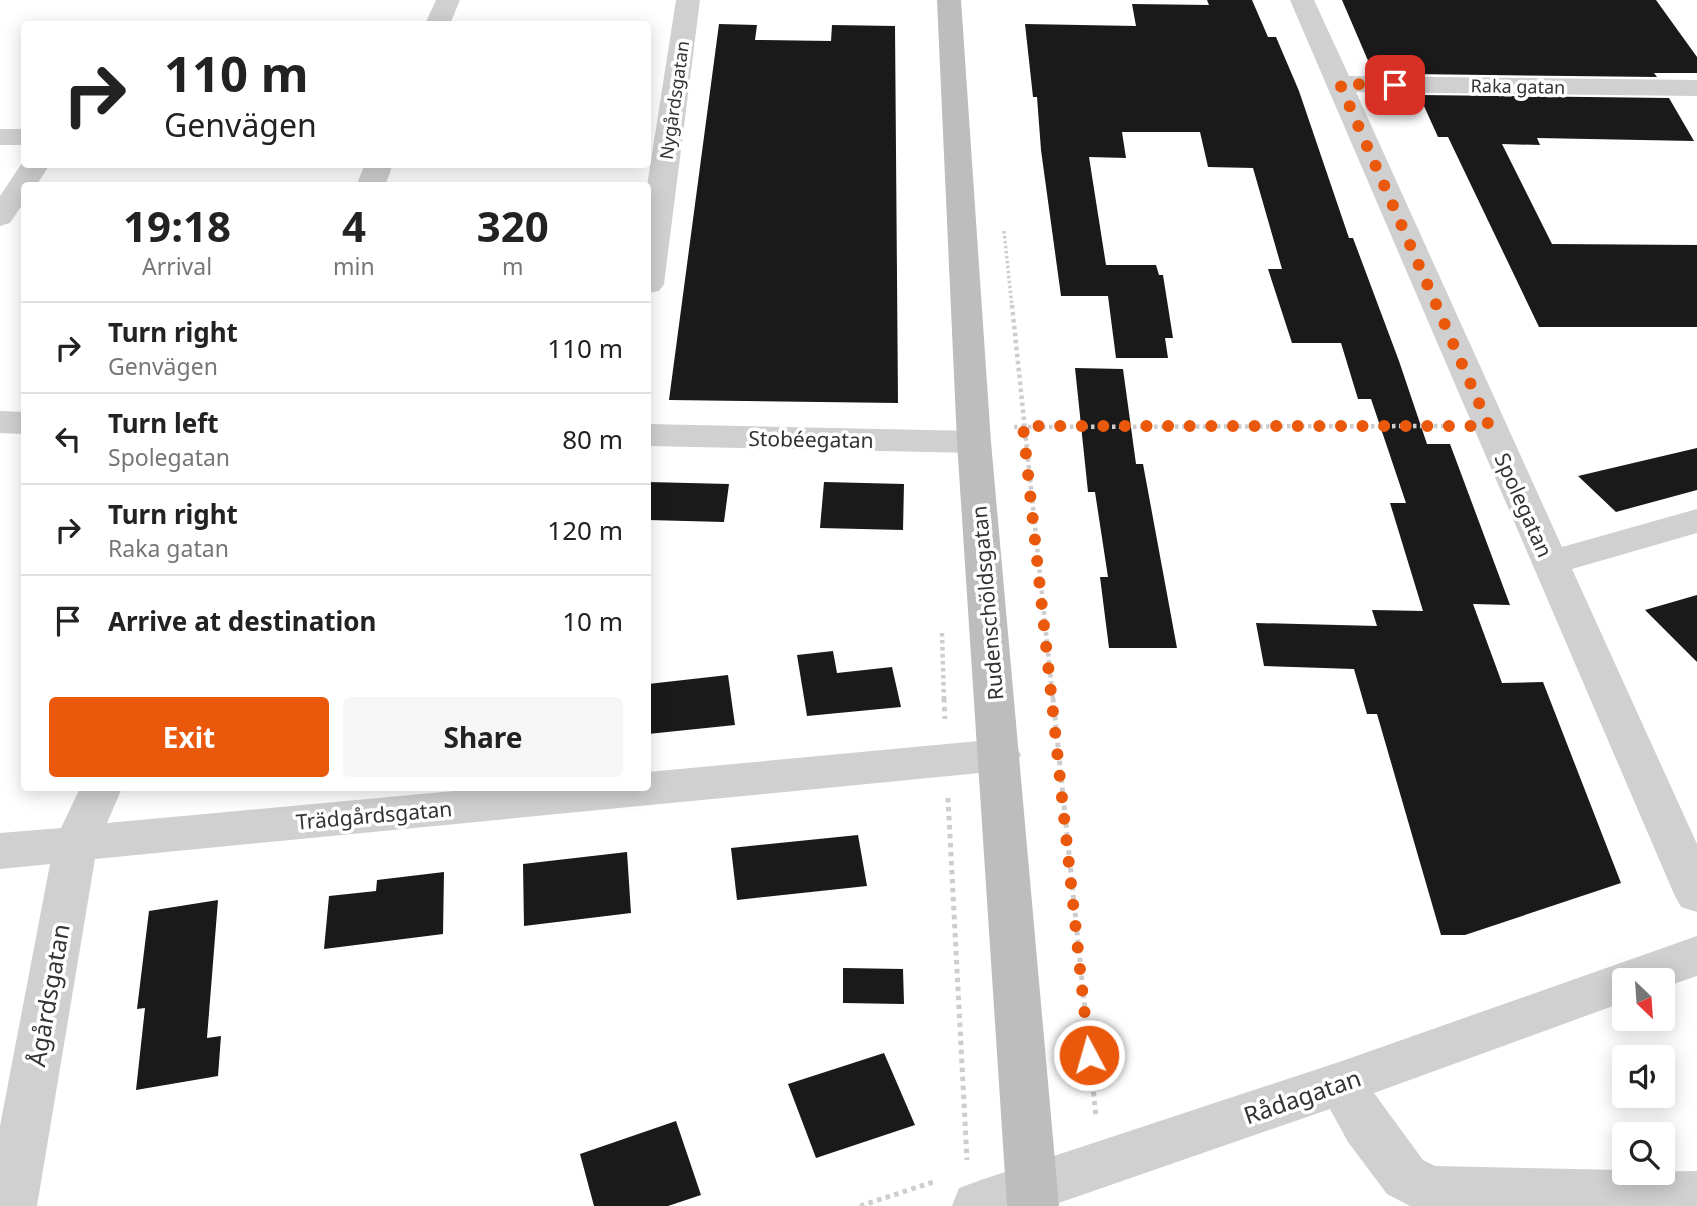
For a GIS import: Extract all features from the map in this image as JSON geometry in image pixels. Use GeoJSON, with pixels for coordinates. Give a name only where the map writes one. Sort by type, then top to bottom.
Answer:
{"type":"FeatureCollection","features":[{"type":"Feature","properties":{"kind":"street"},"geometry":{"type":"LineString","coordinates":[[439,21],[448,0]]}},
{"type":"Feature","properties":{"kind":"street","name":"Nygårdsgatan"},"geometry":{"type":"LineString","coordinates":[[651,263],[688,0]]}},
{"type":"Feature","properties":{"kind":"street","name":"Rudenschöldsgatan"},"geometry":{"type":"LineString","coordinates":[[949,0],[974,442],[1032,1197]]}},
{"type":"Feature","properties":{"kind":"street","name":"Spolegatan"},"geometry":{"type":"LineString","coordinates":[[1302,0],[1697,894]]}},
{"type":"Feature","properties":{"kind":"street","name":"Raka gatan"},"geometry":{"type":"LineString","coordinates":[[1340,84],[1697,88]]}},
{"type":"Feature","properties":{"kind":"street"},"geometry":{"type":"LineString","coordinates":[[0,137],[21,137]]}},
{"type":"Feature","properties":{"kind":"street"},"geometry":{"type":"LineString","coordinates":[[0,217],[21,186]]}},
{"type":"Feature","properties":{"kind":"street"},"geometry":{"type":"LineString","coordinates":[[0,422],[21,423]]}},
{"type":"Feature","properties":{"kind":"street","name":"Stobéegatan"},"geometry":{"type":"LineString","coordinates":[[651,435],[974,442]]}},
{"type":"Feature","properties":{"kind":"street"},"geometry":{"type":"LineString","coordinates":[[1549,563],[1697,521]]}},
{"type":"Feature","properties":{"kind":"street","name":"Trädgårdsgatan"},"geometry":{"type":"LineString","coordinates":[[651,789],[1000,755]]}},
{"type":"Feature","properties":{"kind":"street","name":"Ågårdsgatan"},"geometry":{"type":"LineString","coordinates":[[10,1206],[76,844],[100,791]]}},
{"type":"Feature","properties":{"kind":"street","name":"Trädgårdsgatan"},"geometry":{"type":"LineString","coordinates":[[0,851],[626,791]]}},
{"type":"Feature","properties":{"kind":"street"},"geometry":{"type":"LineString","coordinates":[[1664,968],[1697,956]]}},
{"type":"Feature","properties":{"kind":"street","name":"Rådagatan"},"geometry":{"type":"LineString","coordinates":[[961,1192],[1032,1197],[1100,1164],[1342,1083],[1612,986]]}},
{"type":"Feature","properties":{"kind":"street"},"geometry":{"type":"LineString","coordinates":[[1342,1083],[1366,1126],[1405,1178],[1431,1190],[1697,1196]]}},
{"type":"Feature","properties":{"kind":"path"},"geometry":{"type":"LineString","coordinates":[[1003,220],[1100,1164]]}},
{"type":"Feature","properties":{"kind":"path"},"geometry":{"type":"LineString","coordinates":[[1023,426],[1489,426]]}},
{"type":"Feature","properties":{"kind":"path"},"geometry":{"type":"LineString","coordinates":[[860,1206],[961,1192]]}},
{"type":"Feature","properties":{"kind":"building"},"geometry":{"type":"Polygon","coordinates":[[[1207,0],[1252,0],[1268,37],[1276,37],[1299,91],[1349,238],[1353,238],[1427,444],[1450,444],[1510,605],[1473,604],[1502,683],[1543,682],[1621,883],[1465,935],[1441,935],[1377,714],[1367,714],[1354,669],[1264,666],[1256,623],[1377,626],[1372,610],[1423,611],[1390,503],[1406,503],[1371,399],[1358,399],[1341,343],[1292,343],[1268,269],[1282,269],[1253,168],[1208,167],[1200,132],[1122,132],[1126,158],[1089,157],[1106,265],[1156,265],[1159,275],[1163,275],[1173,338],[1165,338],[1168,358],[1116,358],[1108,296],[1061,296],[1041,150],[1037,97],[1033,97],[1025,24],[1136,26],[1132,4],[1209,5],[1207,0]]]}},
{"type":"Feature","properties":{"kind":"building"},"geometry":{"type":"Polygon","coordinates":[[[1342,0],[1656,0],[1697,57],[1697,73],[1654,73],[1657,77],[1410,74],[1408,70],[1372,70],[1342,0]]]}},
{"type":"Feature","properties":{"kind":"building"},"geometry":{"type":"Polygon","coordinates":[[[719,24],[757,25],[755,40],[831,41],[832,25],[895,26],[898,403],[669,400],[719,24]]]}},
{"type":"Feature","properties":{"kind":"building"},"geometry":{"type":"Polygon","coordinates":[[[1419,95],[1669,98],[1694,141],[1537,138],[1540,145],[1502,144],[1552,244],[1697,245],[1697,327],[1539,327],[1448,137],[1438,137],[1419,95]]]}},
{"type":"Feature","properties":{"kind":"building"},"geometry":{"type":"Polygon","coordinates":[[[1075,368],[1123,369],[1136,464],[1143,464],[1177,648],[1109,648],[1100,577],[1108,577],[1095,492],[1088,492],[1075,368]]]}},
{"type":"Feature","properties":{"kind":"building"},"geometry":{"type":"Polygon","coordinates":[[[1697,448],[1697,490],[1616,512],[1578,476],[1697,448]]]}},
{"type":"Feature","properties":{"kind":"building"},"geometry":{"type":"Polygon","coordinates":[[[651,482],[729,484],[724,522],[651,520],[651,482]]]}},
{"type":"Feature","properties":{"kind":"building"},"geometry":{"type":"Polygon","coordinates":[[[824,482],[904,484],[903,530],[820,528],[824,482]]]}},
{"type":"Feature","properties":{"kind":"building"},"geometry":{"type":"Polygon","coordinates":[[[1697,595],[1697,662],[1645,610],[1697,595]]]}},
{"type":"Feature","properties":{"kind":"building"},"geometry":{"type":"Polygon","coordinates":[[[833,651],[837,673],[892,667],[901,707],[807,716],[797,655],[833,651]]]}},
{"type":"Feature","properties":{"kind":"building"},"geometry":{"type":"Polygon","coordinates":[[[728,675],[735,725],[651,734],[651,684],[728,675]]]}},
{"type":"Feature","properties":{"kind":"building"},"geometry":{"type":"Polygon","coordinates":[[[858,835],[867,886],[737,900],[731,848],[858,835]]]}},
{"type":"Feature","properties":{"kind":"building"},"geometry":{"type":"Polygon","coordinates":[[[627,852],[631,913],[524,926],[523,864],[627,852]]]}},
{"type":"Feature","properties":{"kind":"building"},"geometry":{"type":"Polygon","coordinates":[[[444,872],[443,934],[324,949],[329,896],[376,891],[377,880],[444,872]]]}},
{"type":"Feature","properties":{"kind":"building"},"geometry":{"type":"Polygon","coordinates":[[[218,900],[207,1038],[221,1036],[218,1076],[136,1090],[145,1008],[137,1009],[149,911],[218,900]]]}},
{"type":"Feature","properties":{"kind":"building"},"geometry":{"type":"Polygon","coordinates":[[[843,968],[903,969],[904,1004],[843,1003],[843,968]]]}},
{"type":"Feature","properties":{"kind":"building"},"geometry":{"type":"Polygon","coordinates":[[[884,1053],[915,1125],[816,1158],[788,1084],[884,1053]]]}},
{"type":"Feature","properties":{"kind":"building"},"geometry":{"type":"Polygon","coordinates":[[[676,1121],[701,1195],[668,1206],[594,1206],[580,1154],[676,1121]]]}},
{"type":"Feature","properties":{"kind":"route"},"geometry":{"type":"LineString","coordinates":[[1089,1055],[1023,426],[1489,426],[1340,84],[1395,85]]}}]}
